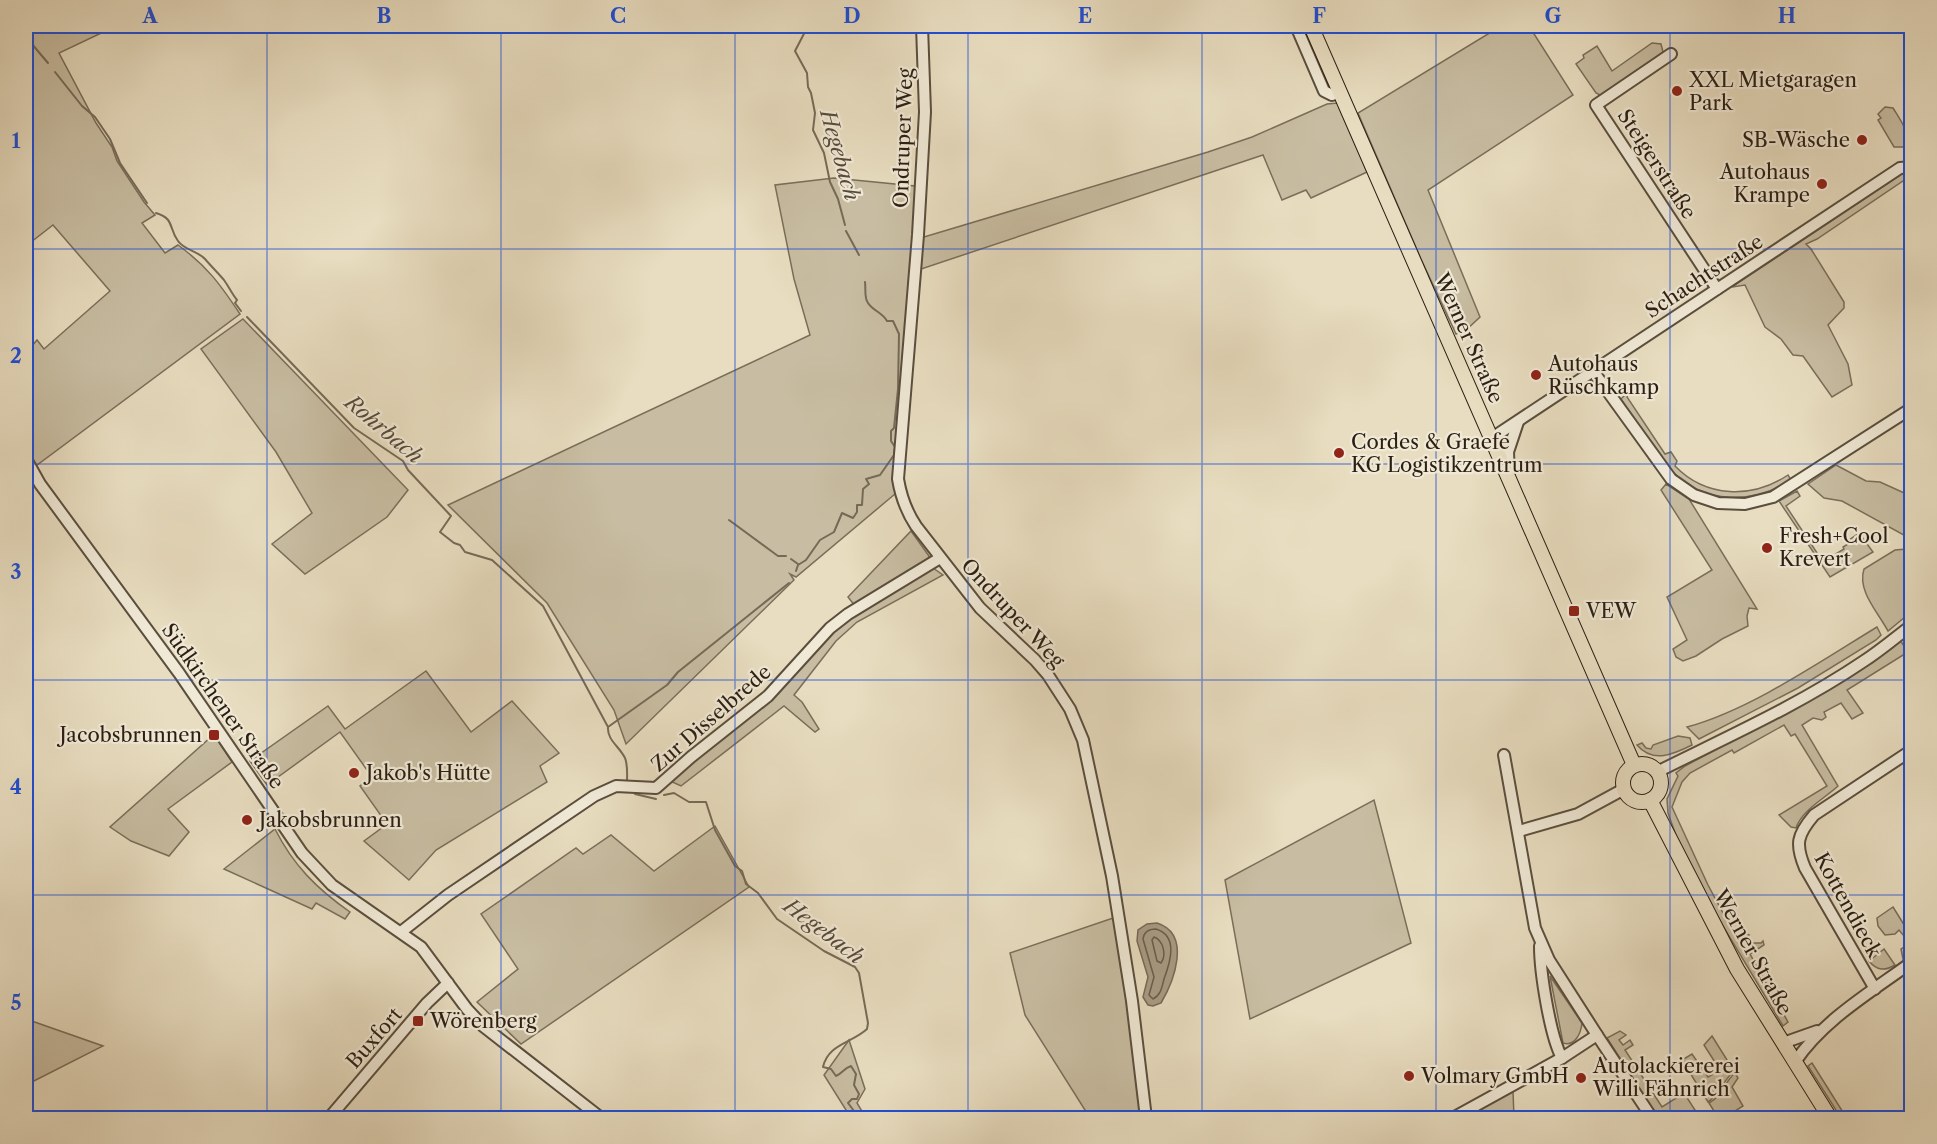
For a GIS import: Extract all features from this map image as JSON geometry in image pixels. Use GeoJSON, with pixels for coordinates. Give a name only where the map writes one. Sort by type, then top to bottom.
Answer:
{"type":"FeatureCollection","features":[{"type":"Feature","properties":{"kind":"main road","name":"Werner Straße"},"geometry":{"type":"LineString","coordinates":[[1311,26],[1634,765]]}},
{"type":"Feature","properties":{"kind":"main road"},"geometry":{"type":"LineString","coordinates":[[1634,765],[1650,765],[1658,772],[1660,787],[1656,796],[1650,800],[1635,801],[1623,789],[1623,778],[1629,768],[1634,765]]}},
{"type":"Feature","properties":{"kind":"main road","name":"Werner Straße"},"geometry":{"type":"LineString","coordinates":[[1650,800],[1737,969],[1830,1119]]}},
{"type":"Feature","properties":{"kind":"street","name":"Ondruper Weg"},"geometry":{"type":"LineString","coordinates":[[922,26],[925,112],[918,235],[898,479],[901,494],[907,512],[980,608],[1048,675],[1070,709],[1083,740],[1112,876],[1132,1001],[1146,1119]]}},
{"type":"Feature","properties":{"kind":"street"},"geometry":{"type":"LineString","coordinates":[[1296,26],[1324,92],[1332,95],[1340,92]]}},
{"type":"Feature","properties":{"kind":"street","name":"Steigerstraße"},"geometry":{"type":"LineString","coordinates":[[1671,54],[1596,105],[1717,289]]}},
{"type":"Feature","properties":{"kind":"street","name":"Schachtstraße"},"geometry":{"type":"LineString","coordinates":[[1492,438],[1900,168],[1911,167]]}},
{"type":"Feature","properties":{"kind":"street"},"geometry":{"type":"LineString","coordinates":[[1593,371],[1671,479],[1694,495],[1718,503],[1745,504],[1773,497],[1911,408]]}},
{"type":"Feature","properties":{"kind":"street"},"geometry":{"type":"LineString","coordinates":[[1509,478],[1508,452],[1518,422]]}},
{"type":"Feature","properties":{"kind":"street","name":"Südkirchener Straße"},"geometry":{"type":"LineString","coordinates":[[26,459],[40,483],[180,673],[302,853],[332,885],[401,932],[427,953],[467,1009],[483,1026],[601,1119]]}},
{"type":"Feature","properties":{"kind":"street","name":"Zur Disselbrede"},"geometry":{"type":"LineString","coordinates":[[401,932],[458,888],[594,796],[616,786],[656,788],[768,696],[830,628],[848,614],[940,558]]}},
{"type":"Feature","properties":{"kind":"street"},"geometry":{"type":"LineString","coordinates":[[1658,772],[1782,710],[1834,680],[1911,625]]}},
{"type":"Feature","properties":{"kind":"street","name":"Kottendieck"},"geometry":{"type":"LineString","coordinates":[[1875,988],[1805,868],[1799,854],[1798,842],[1803,828],[1814,815],[1911,750]]}},
{"type":"Feature","properties":{"kind":"street"},"geometry":{"type":"LineString","coordinates":[[1504,755],[1540,942],[1596,1035],[1652,1119]]}},
{"type":"Feature","properties":{"kind":"street"},"geometry":{"type":"LineString","coordinates":[[1519,831],[1578,814],[1623,789]]}},
{"type":"Feature","properties":{"kind":"street"},"geometry":{"type":"LineString","coordinates":[[1540,942],[1540,963],[1556,1045],[1562,1059]]}},
{"type":"Feature","properties":{"kind":"street"},"geometry":{"type":"LineString","coordinates":[[1794,1062],[1825,1027],[1911,962]]}},
{"type":"Feature","properties":{"kind":"street","name":"Buxfort"},"geometry":{"type":"LineString","coordinates":[[329,1119],[427,1003],[448,983]]}},
{"type":"Feature","properties":{"kind":"street"},"geometry":{"type":"LineString","coordinates":[[1783,1043],[1825,1027]]}},
{"type":"Feature","properties":{"kind":"street"},"geometry":{"type":"LineString","coordinates":[[1453,1119],[1562,1059],[1596,1035]]}},
{"type":"Feature","properties":{"kind":"shaded area"},"geometry":{"type":"Polygon","coordinates":[[[26,26],[67,26],[71,33],[87,26],[116,26],[59,53],[96,123],[112,147],[117,161],[155,215],[142,223],[165,253],[178,245],[197,260],[240,314],[33,468],[26,448],[26,353],[37,340],[44,349],[110,291],[53,225],[26,246],[26,26]]]}},
{"type":"Feature","properties":{"kind":"shaded area"},"geometry":{"type":"Polygon","coordinates":[[[1501,26],[1529,26],[1573,95],[1428,190],[1480,317],[1466,330],[1456,334],[1358,113],[1501,26]]]}},
{"type":"Feature","properties":{"kind":"shaded area"},"geometry":{"type":"Polygon","coordinates":[[[1652,43],[1661,44],[1663,52],[1605,94],[1596,93],[1576,64],[1584,58],[1583,55],[1597,46],[1612,71],[1652,43]]]}},
{"type":"Feature","properties":{"kind":"shaded area"},"geometry":{"type":"Polygon","coordinates":[[[1338,103],[1367,172],[1311,198],[1306,190],[1282,200],[1263,155],[909,273],[895,494],[796,577],[790,574],[794,580],[626,744],[614,710],[547,603],[448,505],[810,335],[794,279],[775,185],[834,178],[915,186],[914,240],[1208,152],[1252,137],[1327,104],[1338,103]]]}},
{"type":"Feature","properties":{"kind":"shaded area"},"geometry":{"type":"Polygon","coordinates":[[[1885,107],[1893,108],[1902,122],[1908,147],[1894,147],[1878,120],[1881,118],[1878,114],[1885,107]]]}},
{"type":"Feature","properties":{"kind":"shaded area"},"geometry":{"type":"Polygon","coordinates":[[[1902,174],[1911,175],[1911,181],[1903,181],[1806,244],[1844,302],[1844,308],[1828,325],[1848,364],[1852,385],[1832,397],[1803,356],[1793,355],[1781,339],[1765,327],[1745,285],[1732,287],[1902,174]]]}},
{"type":"Feature","properties":{"kind":"shaded area"},"geometry":{"type":"Polygon","coordinates":[[[243,319],[408,490],[387,517],[305,574],[272,544],[312,513],[276,452],[201,349],[243,319]]]}},
{"type":"Feature","properties":{"kind":"shaded area"},"geometry":{"type":"Polygon","coordinates":[[[1629,391],[1627,397],[1665,454],[1671,452],[1677,461],[1675,466],[1687,477],[1715,489],[1730,492],[1760,488],[1788,475],[1791,480],[1777,488],[1746,497],[1714,495],[1699,490],[1672,471],[1651,445],[1621,399],[1629,391]]]}},
{"type":"Feature","properties":{"kind":"shaded area"},"geometry":{"type":"Polygon","coordinates":[[[1836,465],[1866,481],[1880,482],[1911,496],[1911,539],[1842,501],[1824,498],[1808,484],[1836,465]]]}},
{"type":"Feature","properties":{"kind":"shaded area"},"geometry":{"type":"Polygon","coordinates":[[[1666,484],[1689,499],[1757,609],[1749,608],[1748,626],[1683,661],[1676,657],[1673,649],[1687,640],[1667,597],[1712,570],[1661,490],[1666,484]]]}},
{"type":"Feature","properties":{"kind":"shaded area"},"geometry":{"type":"Polygon","coordinates":[[[1797,491],[1800,496],[1786,506],[1823,562],[1844,549],[1843,547],[1848,544],[1846,542],[1859,533],[1873,552],[1830,577],[1779,501],[1797,491]]]}},
{"type":"Feature","properties":{"kind":"shaded area"},"geometry":{"type":"Polygon","coordinates":[[[911,531],[929,556],[927,563],[855,606],[848,597],[911,531]]]}},
{"type":"Feature","properties":{"kind":"shaded area"},"geometry":{"type":"Polygon","coordinates":[[[1907,549],[1911,553],[1911,612],[1888,631],[1866,593],[1863,585],[1864,569],[1895,550],[1907,549]]]}},
{"type":"Feature","properties":{"kind":"shaded area"},"geometry":{"type":"Polygon","coordinates":[[[933,568],[943,575],[857,622],[836,641],[794,695],[802,702],[819,729],[815,732],[784,706],[681,786],[670,781],[849,616],[933,568]]]}},
{"type":"Feature","properties":{"kind":"shaded area"},"geometry":{"type":"Polygon","coordinates":[[[1877,627],[1881,635],[1876,640],[1798,688],[1699,739],[1687,727],[1760,697],[1877,627]]]}},
{"type":"Feature","properties":{"kind":"shaded area"},"geometry":{"type":"Polygon","coordinates":[[[1900,640],[1908,652],[1847,690],[1863,713],[1852,719],[1841,703],[1824,712],[1826,717],[1822,720],[1813,718],[1802,725],[1838,786],[1808,810],[1796,828],[1791,827],[1779,815],[1827,786],[1795,734],[1791,736],[1784,725],[1734,753],[1732,750],[1690,773],[1682,782],[1672,807],[1708,885],[1737,939],[1747,934],[1749,935],[1746,938],[1752,943],[1763,941],[1764,945],[1750,954],[1788,1022],[1783,1026],[1714,911],[1682,852],[1668,813],[1667,799],[1678,776],[1676,773],[1685,766],[1831,688],[1863,668],[1900,640]]]}},
{"type":"Feature","properties":{"kind":"shaded area"},"geometry":{"type":"Polygon","coordinates":[[[426,671],[471,732],[512,701],[559,753],[540,766],[547,782],[436,850],[409,880],[364,841],[387,824],[360,786],[372,777],[340,732],[267,785],[250,761],[328,706],[345,729],[426,671]]]}},
{"type":"Feature","properties":{"kind":"shaded area"},"geometry":{"type":"Polygon","coordinates":[[[215,736],[232,762],[168,809],[189,832],[169,856],[131,841],[110,827],[211,737],[215,736]]]}},
{"type":"Feature","properties":{"kind":"shaded area"},"geometry":{"type":"Polygon","coordinates":[[[1678,736],[1690,738],[1692,745],[1671,754],[1657,756],[1643,751],[1637,745],[1642,743],[1646,748],[1651,749],[1653,745],[1678,736]]]}},
{"type":"Feature","properties":{"kind":"shaded area"},"geometry":{"type":"Polygon","coordinates":[[[1374,800],[1411,943],[1250,1019],[1225,880],[1374,800]]]}},
{"type":"Feature","properties":{"kind":"shaded area"},"geometry":{"type":"Polygon","coordinates":[[[715,826],[749,887],[521,1044],[477,1002],[518,969],[481,914],[576,848],[583,854],[611,835],[654,871],[715,826]]]}},
{"type":"Feature","properties":{"kind":"shaded area"},"geometry":{"type":"Polygon","coordinates":[[[275,829],[290,854],[307,875],[350,912],[345,919],[316,903],[312,909],[224,869],[275,829]]]}},
{"type":"Feature","properties":{"kind":"shaded area"},"geometry":{"type":"Polygon","coordinates":[[[1893,907],[1911,936],[1911,953],[1903,959],[1901,949],[1910,943],[1899,930],[1895,934],[1885,935],[1878,926],[1877,918],[1893,907]]]}},
{"type":"Feature","properties":{"kind":"shaded area"},"geometry":{"type":"Polygon","coordinates":[[[1116,917],[1142,1118],[1090,1118],[1025,1015],[1010,953],[1116,917]]]}},
{"type":"Feature","properties":{"kind":"shaded area"},"geometry":{"type":"Polygon","coordinates":[[[1884,949],[1895,965],[1881,969],[1869,961],[1884,949]]]}},
{"type":"Feature","properties":{"kind":"shaded area"},"geometry":{"type":"Polygon","coordinates":[[[1550,976],[1582,1023],[1579,1035],[1571,1043],[1563,1043],[1550,976]]]}},
{"type":"Feature","properties":{"kind":"shaded area"},"geometry":{"type":"Polygon","coordinates":[[[26,1019],[103,1046],[26,1085],[26,1019]]]}},
{"type":"Feature","properties":{"kind":"shaded area"},"geometry":{"type":"Polygon","coordinates":[[[1620,1031],[1626,1035],[1619,1040],[1623,1045],[1630,1040],[1633,1045],[1625,1050],[1662,1107],[1684,1093],[1695,1110],[1683,1117],[1658,1118],[1607,1038],[1620,1031]]]}},
{"type":"Feature","properties":{"kind":"shaded area"},"geometry":{"type":"Polygon","coordinates":[[[1712,1036],[1734,1071],[1708,1102],[1682,1060],[1692,1054],[1708,1077],[1720,1070],[1704,1045],[1712,1036]]]}},
{"type":"Feature","properties":{"kind":"shaded area"},"geometry":{"type":"Polygon","coordinates":[[[849,1040],[865,1089],[857,1103],[866,1118],[851,1118],[824,1075],[849,1040]]]}},
{"type":"Feature","properties":{"kind":"shaded area"},"geometry":{"type":"Polygon","coordinates":[[[1812,1063],[1846,1117],[1841,1118],[1808,1066],[1812,1063]]]}},
{"type":"Feature","properties":{"kind":"shaded area"},"geometry":{"type":"Polygon","coordinates":[[[1735,1073],[1738,1078],[1732,1087],[1743,1106],[1724,1118],[1714,1118],[1711,1114],[1714,1111],[1709,1103],[1717,1097],[1735,1073]]]}},
{"type":"Feature","properties":{"kind":"shaded area"},"geometry":{"type":"Polygon","coordinates":[[[1513,1091],[1514,1118],[1463,1118],[1513,1091]]]}},
{"type":"Feature","properties":{"kind":"water"},"geometry":{"type":"Polygon","coordinates":[[[1157,923],[1168,929],[1174,937],[1177,959],[1166,994],[1161,1003],[1153,1006],[1148,1005],[1143,997],[1148,977],[1137,941],[1138,930],[1147,924],[1157,923]]]}},
{"type":"Feature","properties":{"kind":"waterway","name":"Hegebach"},"geometry":{"type":"LineString","coordinates":[[808,26],[795,51],[807,73],[815,113],[813,130],[824,153],[830,182],[838,199],[845,225]]}},
{"type":"Feature","properties":{"kind":"waterway","name":"Rohrbach"},"geometry":{"type":"LineString","coordinates":[[26,37],[48,63]]}},
{"type":"Feature","properties":{"kind":"waterway","name":"Rohrbach"},"geometry":{"type":"LineString","coordinates":[[55,72],[82,106],[95,117],[110,139],[120,163],[147,203]]}},
{"type":"Feature","properties":{"kind":"waterway","name":"Rohrbach"},"geometry":{"type":"LineString","coordinates":[[156,213],[169,221],[181,244],[202,256],[224,280],[241,311]]}},
{"type":"Feature","properties":{"kind":"waterway"},"geometry":{"type":"LineString","coordinates":[[846,231],[859,255]]}},
{"type":"Feature","properties":{"kind":"waterway"},"geometry":{"type":"LineString","coordinates":[[796,571],[798,565],[806,560],[820,540],[834,532],[842,513],[853,518],[857,512],[857,505],[862,505],[863,489],[869,484],[866,479],[880,475],[894,455],[895,447],[891,441],[891,431],[894,428],[898,389],[899,334],[893,321],[887,321],[868,303],[865,282]]}},
{"type":"Feature","properties":{"kind":"waterway","name":"Rohrbach"},"geometry":{"type":"LineString","coordinates":[[247,317],[354,428],[403,461],[408,470],[451,516],[440,532],[460,545],[465,552],[492,560],[543,606],[608,727]]}},
{"type":"Feature","properties":{"kind":"waterway"},"geometry":{"type":"LineString","coordinates":[[729,520],[778,556],[786,556]]}},
{"type":"Feature","properties":{"kind":"waterway"},"geometry":{"type":"LineString","coordinates":[[791,559],[798,564]]}},
{"type":"Feature","properties":{"kind":"waterway","name":"Hegebach"},"geometry":{"type":"LineString","coordinates":[[627,783],[626,761],[611,739],[608,727],[667,685],[678,672],[789,583]]}},
{"type":"Feature","properties":{"kind":"waterway","name":"Hegebach"},"geometry":{"type":"LineString","coordinates":[[664,795],[674,793],[689,802],[706,802],[715,830],[735,866],[742,871],[746,884],[758,893],[777,919],[824,951],[855,967],[859,973],[868,1023],[867,1029],[830,1053],[823,1067],[831,1069],[836,1076],[851,1066],[856,1074],[854,1085],[859,1094],[857,1099],[852,1099],[848,1103],[857,1118]]}},
{"type":"Feature","properties":{"kind":"waterway"},"geometry":{"type":"LineString","coordinates":[[635,794],[656,799]]}},
{"type":"Feature","properties":{"kind":"place","name":"XXL Mietgaragen Park"},"geometry":{"type":"Point","coordinates":[1677,91]}},
{"type":"Feature","properties":{"kind":"place","name":"SB-Wäsche"},"geometry":{"type":"Point","coordinates":[1862,140]}},
{"type":"Feature","properties":{"kind":"place","name":"Autohaus Krampe"},"geometry":{"type":"Point","coordinates":[1822,184]}},
{"type":"Feature","properties":{"kind":"place","name":"Autohaus Rüschkamp"},"geometry":{"type":"Point","coordinates":[1536,375]}},
{"type":"Feature","properties":{"kind":"place","name":"Cordes & Graefe KG Logistikzentrum"},"geometry":{"type":"Point","coordinates":[1339,453]}},
{"type":"Feature","properties":{"kind":"place","name":"Fresh+Cool Krevert"},"geometry":{"type":"Point","coordinates":[1767,548]}},
{"type":"Feature","properties":{"kind":"place","name":"VEW"},"geometry":{"type":"Point","coordinates":[1574,611]}},
{"type":"Feature","properties":{"kind":"place","name":"Jacobsbrunnen"},"geometry":{"type":"Point","coordinates":[214,735]}},
{"type":"Feature","properties":{"kind":"place","name":"Jakob's Hütte"},"geometry":{"type":"Point","coordinates":[354,773]}},
{"type":"Feature","properties":{"kind":"place","name":"Jakobsbrunnen"},"geometry":{"type":"Point","coordinates":[247,820]}},
{"type":"Feature","properties":{"kind":"place","name":"Wörenberg"},"geometry":{"type":"Point","coordinates":[418,1021]}},
{"type":"Feature","properties":{"kind":"place","name":"Volmary GmbH"},"geometry":{"type":"Point","coordinates":[1409,1076]}},
{"type":"Feature","properties":{"kind":"place","name":"Autolackiererei Willi Fähnrich"},"geometry":{"type":"Point","coordinates":[1581,1078]}}]}
